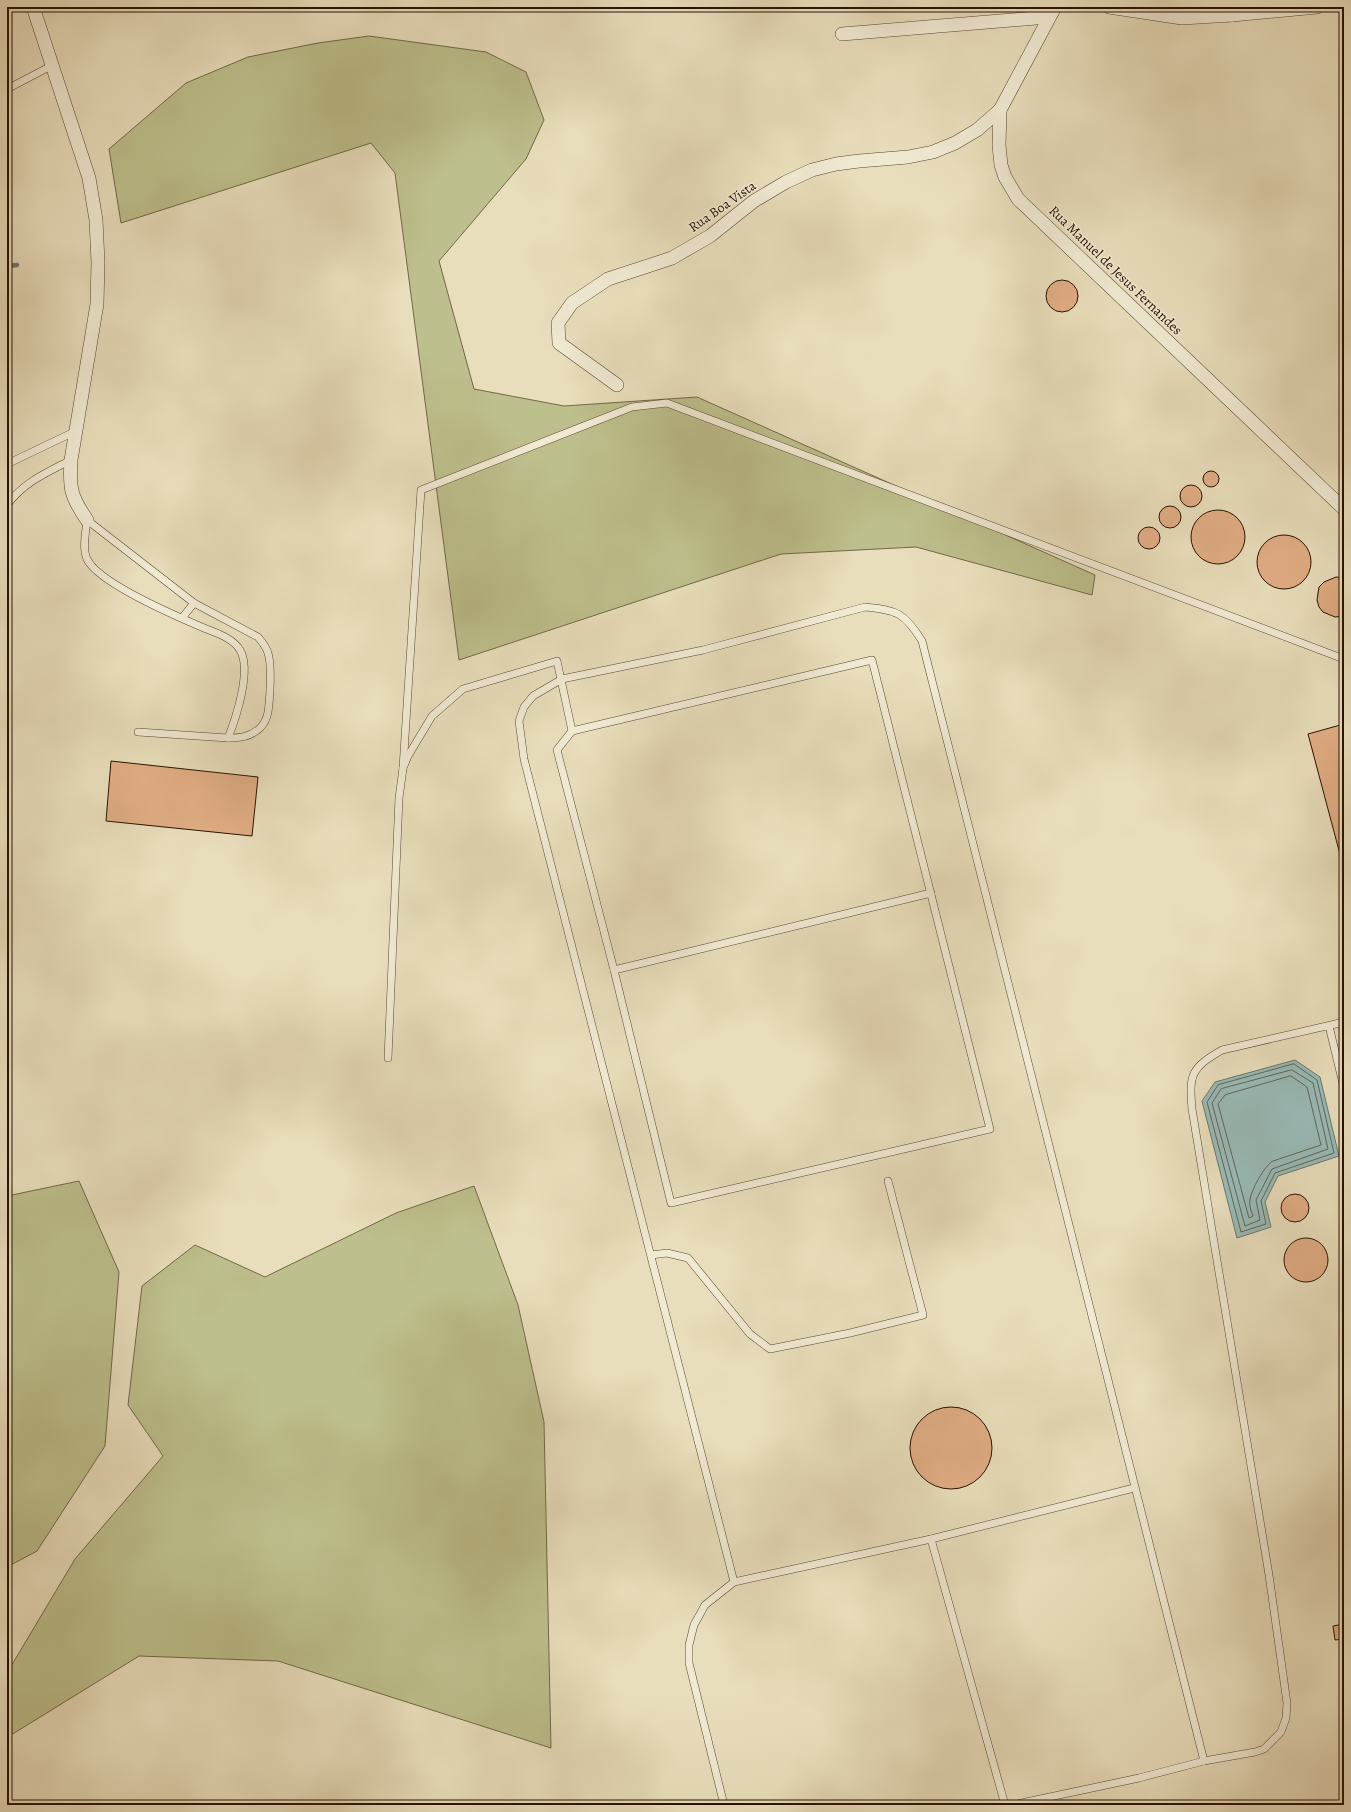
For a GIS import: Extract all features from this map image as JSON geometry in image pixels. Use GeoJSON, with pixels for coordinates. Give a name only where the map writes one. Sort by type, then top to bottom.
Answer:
{"type":"FeatureCollection","features":[{"type":"Feature","properties":{"kind":"street"},"geometry":{"type":"LineString","coordinates":[[33,7],[89,178],[96,220],[98,262],[97,304],[71,460],[69,482],[73,497],[87,520]]}},
{"type":"Feature","properties":{"kind":"street"},"geometry":{"type":"LineString","coordinates":[[1109,7],[1182,18],[1237,11],[1317,7]]}},
{"type":"Feature","properties":{"kind":"street"},"geometry":{"type":"LineString","coordinates":[[842,34],[1051,12]]}},
{"type":"Feature","properties":{"kind":"street","name":"Rua Manuel de Jesus Fernandes"},"geometry":{"type":"LineString","coordinates":[[1051,12],[1000,110],[999,145],[1001,165],[1005,177],[1018,199],[1344,509]]}},
{"type":"Feature","properties":{"kind":"street","name":"Rua Boa Vista"},"geometry":{"type":"LineString","coordinates":[[617,385],[559,343],[558,323],[572,303],[608,280],[672,258],[710,236],[754,201],[786,182],[812,170],[859,161],[908,157],[933,152],[955,143],[977,130],[1000,110]]}},
{"type":"Feature","properties":{"kind":"lane"},"geometry":{"type":"LineString","coordinates":[[7,89],[53,65]]}},
{"type":"Feature","properties":{"kind":"lane"},"geometry":{"type":"LineString","coordinates":[[388,1058],[399,798],[403,768],[421,490],[632,407],[667,403],[1344,658]]}},
{"type":"Feature","properties":{"kind":"lane"},"geometry":{"type":"LineString","coordinates":[[7,464],[77,431]]}},
{"type":"Feature","properties":{"kind":"lane"},"geometry":{"type":"LineString","coordinates":[[7,505],[17,492],[36,477],[71,460]]}},
{"type":"Feature","properties":{"kind":"lane"},"geometry":{"type":"LineString","coordinates":[[87,520],[194,603],[258,637],[265,645],[269,656],[268,712],[259,729],[250,735],[240,738],[228,738],[138,732]]}},
{"type":"Feature","properties":{"kind":"lane"},"geometry":{"type":"LineString","coordinates":[[87,520],[85,549],[86,558],[94,570],[116,585],[182,618],[225,637],[235,643],[240,650],[244,660],[238,708],[228,738]]}},
{"type":"Feature","properties":{"kind":"lane"},"geometry":{"type":"LineString","coordinates":[[182,618],[194,603]]}},
{"type":"Feature","properties":{"kind":"lane"},"geometry":{"type":"LineString","coordinates":[[734,1582],[524,759],[519,721],[524,706],[533,696],[562,679],[703,650],[865,607],[886,609],[901,615],[912,625],[922,641],[1134,1488],[1204,1761]]}},
{"type":"Feature","properties":{"kind":"lane"},"geometry":{"type":"LineString","coordinates":[[872,660],[990,1129],[672,1203],[557,750],[572,731],[872,660]]}},
{"type":"Feature","properties":{"kind":"lane"},"geometry":{"type":"LineString","coordinates":[[403,768],[408,756],[432,716],[463,689],[557,661],[572,731]]}},
{"type":"Feature","properties":{"kind":"lane"},"geometry":{"type":"LineString","coordinates":[[614,970],[931,893]]}},
{"type":"Feature","properties":{"kind":"lane"},"geometry":{"type":"LineString","coordinates":[[1012,1805],[1139,1778],[1204,1761],[1255,1752],[1264,1749],[1281,1732],[1286,1718],[1287,1703],[1269,1576],[1192,1109],[1190,1086],[1194,1072],[1204,1060],[1222,1050],[1344,1022]]}},
{"type":"Feature","properties":{"kind":"lane"},"geometry":{"type":"LineString","coordinates":[[1329,1026],[1344,1088]]}},
{"type":"Feature","properties":{"kind":"lane"},"geometry":{"type":"LineString","coordinates":[[651,1255],[666,1253],[688,1258],[750,1334],[770,1349],[924,1316],[888,1181]]}},
{"type":"Feature","properties":{"kind":"lane"},"geometry":{"type":"LineString","coordinates":[[724,1805],[689,1663],[688,1645],[694,1624],[705,1605],[734,1582],[931,1539],[1134,1488]]}},
{"type":"Feature","properties":{"kind":"lane"},"geometry":{"type":"LineString","coordinates":[[931,1539],[1005,1805]]}},
{"type":"Feature","properties":{"kind":"green space"},"geometry":{"type":"Polygon","coordinates":[[[369,36],[486,52],[526,72],[544,120],[526,159],[439,261],[474,389],[564,406],[697,397],[1095,575],[1092,595],[916,547],[781,554],[459,660],[395,173],[371,143],[121,223],[109,149],[186,83],[248,57],[318,43],[369,36]]]}},
{"type":"Feature","properties":{"kind":"green space"},"geometry":{"type":"Polygon","coordinates":[[[79,1181],[119,1272],[105,1446],[37,1551],[7,1567],[7,1196],[79,1181]]]}},
{"type":"Feature","properties":{"kind":"green space"},"geometry":{"type":"Polygon","coordinates":[[[474,1186],[518,1305],[544,1422],[551,1748],[278,1661],[139,1656],[11,1735],[7,1757],[7,1673],[75,1559],[163,1456],[128,1405],[142,1286],[195,1245],[265,1277],[396,1213],[474,1186]]]}},
{"type":"Feature","properties":{"kind":"water"},"geometry":{"type":"Polygon","coordinates":[[[1295,1060],[1320,1077],[1339,1156],[1278,1176],[1265,1202],[1271,1227],[1237,1238],[1202,1101],[1215,1082],[1295,1060]]]}},
{"type":"Feature","properties":{"kind":"building"},"geometry":{"type":"Polygon","coordinates":[[[1059,280],[1065,280],[1075,287],[1078,296],[1077,302],[1071,309],[1065,312],[1059,312],[1049,305],[1046,299],[1046,293],[1053,283],[1059,280]]]}},
{"type":"Feature","properties":{"kind":"building"},"geometry":{"type":"Polygon","coordinates":[[[1208,471],[1214,471],[1219,476],[1217,485],[1214,487],[1208,487],[1203,482],[1203,476],[1208,471]]]}},
{"type":"Feature","properties":{"kind":"building"},"geometry":{"type":"Polygon","coordinates":[[[1191,485],[1199,488],[1202,496],[1199,504],[1191,507],[1183,504],[1180,496],[1183,488],[1191,485]]]}},
{"type":"Feature","properties":{"kind":"building"},"geometry":{"type":"Polygon","coordinates":[[[1170,506],[1178,509],[1181,517],[1178,525],[1170,528],[1162,525],[1159,517],[1162,509],[1170,506]]]}},
{"type":"Feature","properties":{"kind":"building"},"geometry":{"type":"Polygon","coordinates":[[[1218,510],[1228,512],[1237,518],[1243,527],[1245,537],[1243,547],[1237,556],[1228,562],[1218,564],[1208,562],[1199,556],[1193,547],[1191,537],[1193,527],[1199,518],[1208,512],[1218,510]]]}},
{"type":"Feature","properties":{"kind":"building"},"geometry":{"type":"Polygon","coordinates":[[[1149,527],[1157,530],[1160,538],[1157,546],[1149,549],[1141,546],[1138,538],[1141,530],[1149,527]]]}},
{"type":"Feature","properties":{"kind":"building"},"geometry":{"type":"Polygon","coordinates":[[[1284,535],[1294,537],[1303,543],[1309,552],[1311,562],[1309,572],[1303,581],[1294,587],[1284,589],[1274,587],[1265,581],[1259,572],[1257,562],[1259,552],[1265,543],[1274,537],[1284,535]]]}},
{"type":"Feature","properties":{"kind":"building"},"geometry":{"type":"Polygon","coordinates":[[[1336,577],[1344,578],[1344,616],[1335,617],[1323,612],[1319,607],[1317,600],[1319,587],[1324,582],[1336,577]]]}},
{"type":"Feature","properties":{"kind":"building"},"geometry":{"type":"Polygon","coordinates":[[[1344,724],[1344,857],[1341,858],[1308,734],[1344,724]]]}},
{"type":"Feature","properties":{"kind":"building"},"geometry":{"type":"Polygon","coordinates":[[[111,761],[258,777],[252,836],[106,821],[111,761]]]}},
{"type":"Feature","properties":{"kind":"building"},"geometry":{"type":"Polygon","coordinates":[[[1295,1194],[1305,1198],[1309,1208],[1305,1218],[1295,1222],[1285,1218],[1281,1208],[1285,1198],[1295,1194]]]}},
{"type":"Feature","properties":{"kind":"building"},"geometry":{"type":"Polygon","coordinates":[[[1310,1238],[1315,1239],[1322,1244],[1327,1251],[1327,1269],[1322,1276],[1315,1281],[1302,1282],[1297,1281],[1290,1276],[1285,1269],[1284,1256],[1285,1251],[1290,1244],[1297,1239],[1310,1238]]]}},
{"type":"Feature","properties":{"kind":"building"},"geometry":{"type":"Polygon","coordinates":[[[943,1407],[959,1407],[974,1414],[985,1425],[992,1440],[992,1456],[989,1464],[980,1477],[967,1486],[959,1489],[943,1489],[928,1482],[917,1471],[910,1456],[910,1440],[917,1425],[928,1414],[943,1407]]]}},
{"type":"Feature","properties":{"kind":"building"},"geometry":{"type":"Polygon","coordinates":[[[1344,1624],[1344,1639],[1335,1640],[1333,1626],[1344,1624]]]}},
{"type":"Feature","properties":{"kind":"waterway"},"geometry":{"type":"LineString","coordinates":[[7,266],[17,265]]}}]}
